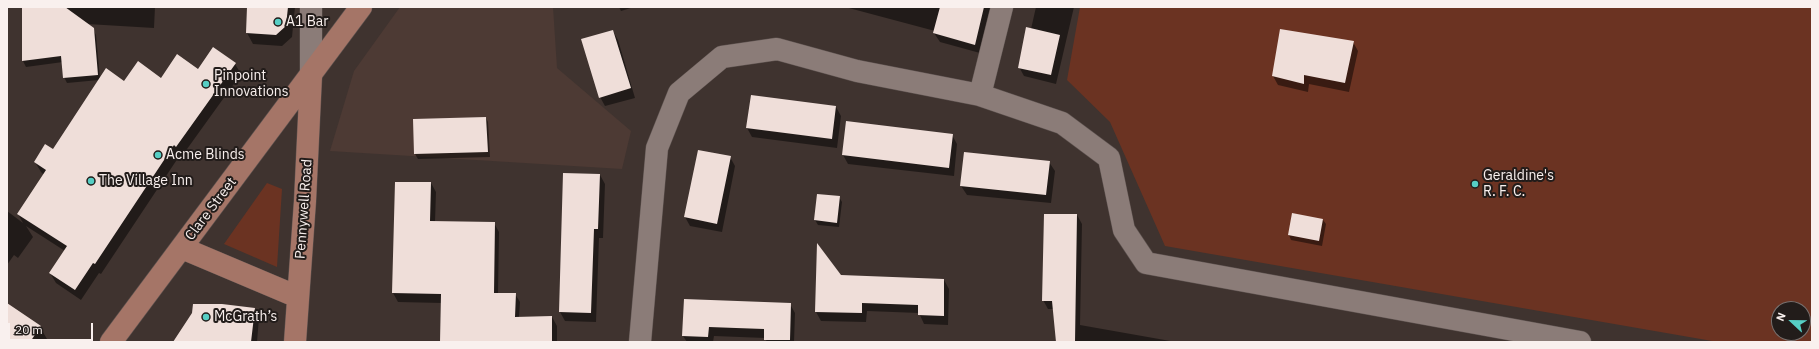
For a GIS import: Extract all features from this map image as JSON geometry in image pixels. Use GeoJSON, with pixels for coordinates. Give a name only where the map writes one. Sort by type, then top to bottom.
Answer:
{"type":"FeatureCollection","features":[{"type":"Feature","properties":{"kind":"main road","name":"Clare Street"},"geometry":{"type":"LineString","coordinates":[[111,342],[361,7]]}},
{"type":"Feature","properties":{"kind":"main road","name":"Pennywell Road"},"geometry":{"type":"LineString","coordinates":[[295,342],[305,202],[311,76]]}},
{"type":"Feature","properties":{"kind":"main road"},"geometry":{"type":"LineString","coordinates":[[182,248],[298,297]]}},
{"type":"Feature","properties":{"kind":"street"},"geometry":{"type":"LineString","coordinates":[[311,7],[311,76]]}},
{"type":"Feature","properties":{"kind":"street"},"geometry":{"type":"LineString","coordinates":[[980,95],[1002,7]]}},
{"type":"Feature","properties":{"kind":"street"},"geometry":{"type":"LineString","coordinates":[[640,342],[657,148],[679,93],[722,57],[777,49],[857,72],[980,95],[1062,123],[1109,158],[1124,230],[1146,263],[1580,342]]}},
{"type":"Feature","properties":{"kind":"shaded area"},"geometry":{"type":"Polygon","coordinates":[[[400,7],[553,7],[557,68],[631,131],[622,169],[330,151],[354,71],[400,7]]]}},
{"type":"Feature","properties":{"kind":"shaded area","name":"Geraldine's R. F. C."},"geometry":{"type":"Polygon","coordinates":[[[1080,7],[1812,7],[1812,342],[1718,342],[1165,246],[1110,122],[1067,80],[1080,7]]]}},
{"type":"Feature","properties":{"kind":"shaded area"},"geometry":{"type":"Polygon","coordinates":[[[267,183],[282,189],[277,267],[224,244],[267,183]]]}},
{"type":"Feature","properties":{"kind":"building"},"geometry":{"type":"Polygon","coordinates":[[[22,7],[65,7],[94,28],[98,75],[63,78],[61,56],[22,61],[22,7]]]}},
{"type":"Feature","properties":{"kind":"building"},"geometry":{"type":"Polygon","coordinates":[[[247,7],[288,7],[286,26],[276,35],[246,33],[247,7]]]}},
{"type":"Feature","properties":{"kind":"building"},"geometry":{"type":"Polygon","coordinates":[[[940,7],[984,7],[975,45],[933,33],[940,7]]]}},
{"type":"Feature","properties":{"kind":"building"},"geometry":{"type":"Polygon","coordinates":[[[1026,27],[1060,35],[1051,75],[1018,68],[1026,27]]]}},
{"type":"Feature","properties":{"kind":"building"},"geometry":{"type":"Polygon","coordinates":[[[1280,29],[1354,41],[1345,83],[1304,75],[1304,84],[1272,76],[1280,29]]]}},
{"type":"Feature","properties":{"kind":"building"},"geometry":{"type":"Polygon","coordinates":[[[613,30],[631,88],[599,98],[581,39],[613,30]]]}},
{"type":"Feature","properties":{"kind":"building"},"geometry":{"type":"Polygon","coordinates":[[[213,47],[236,63],[176,147],[174,145],[95,264],[93,263],[75,290],[49,273],[67,246],[17,214],[46,170],[34,162],[45,144],[53,149],[106,68],[124,81],[138,61],[161,78],[177,54],[198,69],[213,47]]]}},
{"type":"Feature","properties":{"kind":"building"},"geometry":{"type":"Polygon","coordinates":[[[751,95],[836,106],[832,139],[746,128],[751,95]]]}},
{"type":"Feature","properties":{"kind":"building"},"geometry":{"type":"Polygon","coordinates":[[[486,117],[488,152],[414,154],[413,119],[486,117]]]}},
{"type":"Feature","properties":{"kind":"building"},"geometry":{"type":"Polygon","coordinates":[[[846,121],[953,134],[949,168],[842,155],[846,121]]]}},
{"type":"Feature","properties":{"kind":"building"},"geometry":{"type":"Polygon","coordinates":[[[698,150],[731,156],[717,224],[684,217],[698,150]]]}},
{"type":"Feature","properties":{"kind":"building"},"geometry":{"type":"Polygon","coordinates":[[[964,152],[1050,161],[1046,195],[960,186],[964,152]]]}},
{"type":"Feature","properties":{"kind":"building"},"geometry":{"type":"Polygon","coordinates":[[[563,173],[600,174],[598,229],[594,229],[591,313],[559,312],[563,173]]]}},
{"type":"Feature","properties":{"kind":"building"},"geometry":{"type":"Polygon","coordinates":[[[395,182],[431,182],[430,221],[495,222],[494,293],[516,293],[515,317],[552,316],[552,342],[440,342],[441,294],[392,293],[395,182]]]}},
{"type":"Feature","properties":{"kind":"building"},"geometry":{"type":"Polygon","coordinates":[[[817,194],[840,196],[837,223],[814,220],[817,194]]]}},
{"type":"Feature","properties":{"kind":"building"},"geometry":{"type":"Polygon","coordinates":[[[1292,213],[1323,219],[1319,241],[1288,235],[1292,213]]]}},
{"type":"Feature","properties":{"kind":"building"},"geometry":{"type":"Polygon","coordinates":[[[1044,214],[1077,214],[1075,342],[1056,342],[1052,301],[1042,301],[1044,214]]]}},
{"type":"Feature","properties":{"kind":"building"},"geometry":{"type":"Polygon","coordinates":[[[817,243],[841,275],[944,279],[944,316],[918,315],[918,305],[862,303],[862,313],[815,312],[817,243]]]}},
{"type":"Feature","properties":{"kind":"building"},"geometry":{"type":"Polygon","coordinates":[[[684,299],[791,303],[790,340],[764,340],[764,329],[709,327],[708,337],[682,336],[684,299]]]}},
{"type":"Feature","properties":{"kind":"building"},"geometry":{"type":"Polygon","coordinates":[[[7,303],[41,326],[30,342],[7,342],[7,303]]]}},
{"type":"Feature","properties":{"kind":"building"},"geometry":{"type":"Polygon","coordinates":[[[193,304],[222,304],[255,308],[251,342],[173,342],[192,313],[193,304]]]}},
{"type":"Feature","properties":{"kind":"place","name":"A1 Bar"},"geometry":{"type":"Point","coordinates":[278,22]}},
{"type":"Feature","properties":{"kind":"place","name":"Pinpoint Innovations"},"geometry":{"type":"Point","coordinates":[206,84]}},
{"type":"Feature","properties":{"kind":"place","name":"Acme Blinds"},"geometry":{"type":"Point","coordinates":[158,155]}},
{"type":"Feature","properties":{"kind":"place","name":"The Village Inn"},"geometry":{"type":"Point","coordinates":[91,181]}},
{"type":"Feature","properties":{"kind":"place","name":"Geraldine's R. F. C."},"geometry":{"type":"Point","coordinates":[1475,184]}},
{"type":"Feature","properties":{"kind":"place","name":"McGrath’s"},"geometry":{"type":"Point","coordinates":[206,317]}}]}
